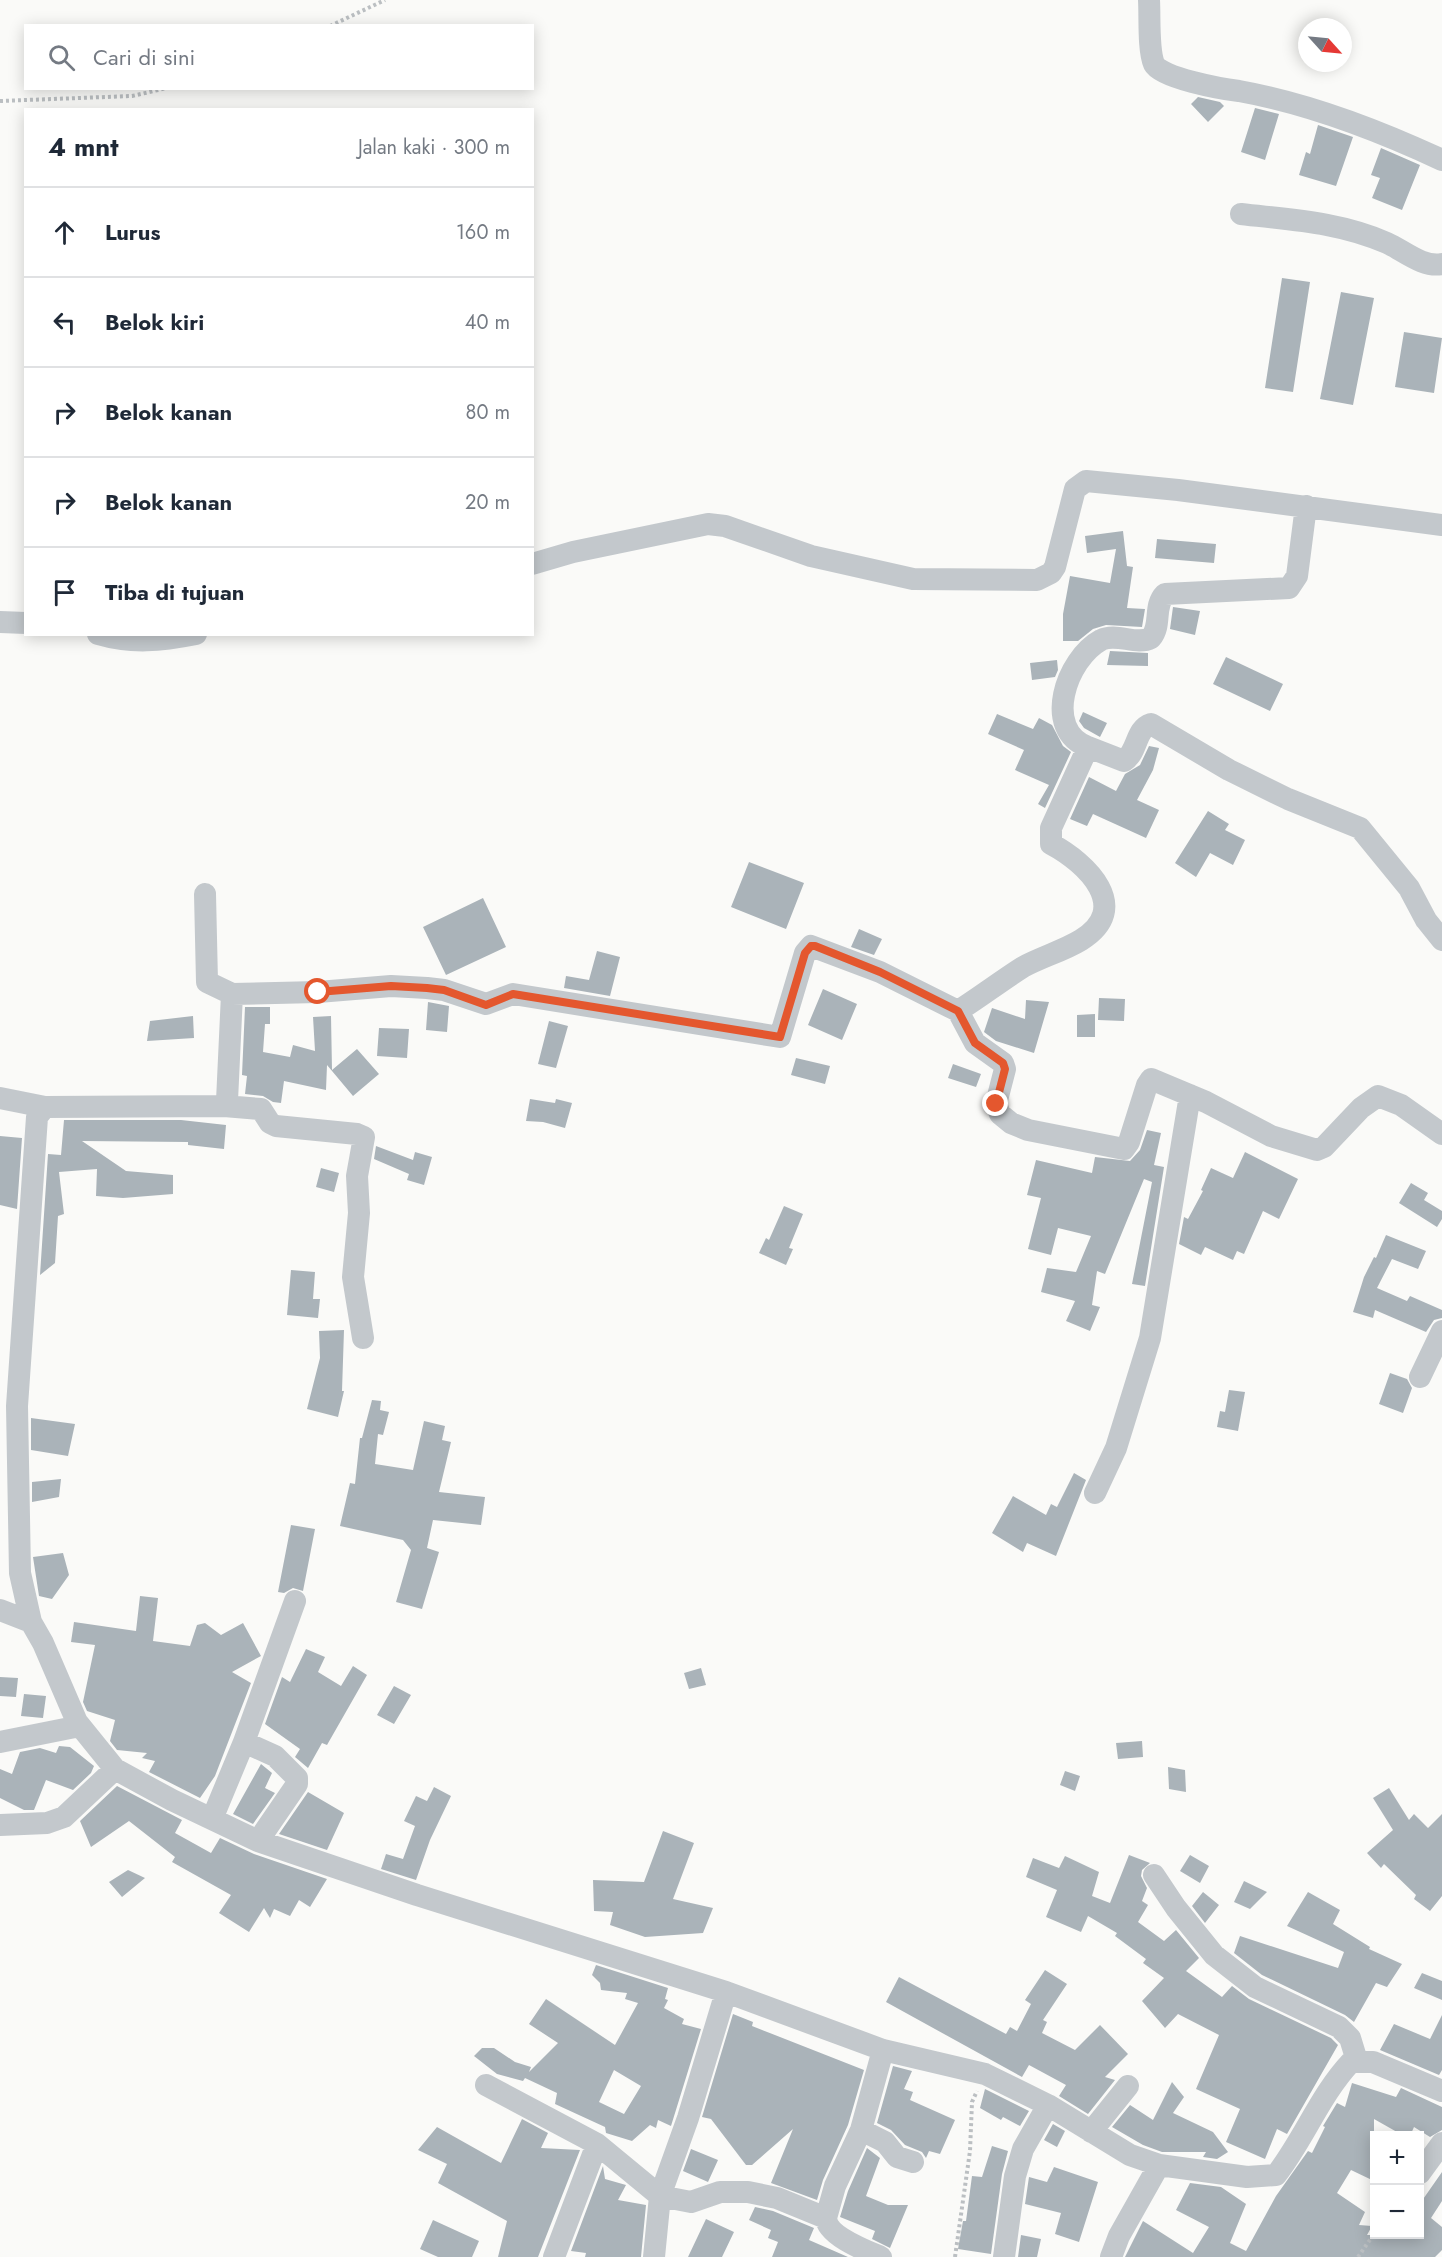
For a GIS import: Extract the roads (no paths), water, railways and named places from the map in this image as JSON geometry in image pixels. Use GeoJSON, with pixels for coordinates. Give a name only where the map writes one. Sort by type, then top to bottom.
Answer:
{"type":"FeatureCollection","features":[{"type":"Feature","properties":{"kind":"street"},"geometry":{"type":"LineString","coordinates":[[1149,0],[1154,64],[1162,72],[1211,87],[1272,97],[1369,130],[1442,160]]}},
{"type":"Feature","properties":{"kind":"street"},"geometry":{"type":"LineString","coordinates":[[1241,214],[1340,225],[1387,243],[1426,263],[1442,264]]}},
{"type":"Feature","properties":{"kind":"street"},"geometry":{"type":"LineString","coordinates":[[534,563],[573,552],[708,524],[726,526],[811,556],[913,579],[1036,580],[1051,573],[1055,567],[1076,489],[1086,481],[1306,506],[1442,525]]}},
{"type":"Feature","properties":{"kind":"street"},"geometry":{"type":"LineString","coordinates":[[1306,506],[1297,576],[1289,588],[1165,594],[1158,604],[1156,629],[1151,638],[1141,640],[1108,637],[1092,646],[1077,664],[1068,681],[1062,708],[1068,734],[1073,741],[1124,761],[1132,754],[1142,729],[1151,724],[1229,770],[1288,799],[1360,828],[1409,888],[1426,920],[1442,940]]}},
{"type":"Feature","properties":{"kind":"street"},"geometry":{"type":"LineString","coordinates":[[0,622],[24,623]]}},
{"type":"Feature","properties":{"kind":"street"},"geometry":{"type":"LineString","coordinates":[[105,636],[124,641],[149,642],[184,636]]}},
{"type":"Feature","properties":{"kind":"street"},"geometry":{"type":"LineString","coordinates":[[958,1011],[1024,967],[1081,940],[1101,919],[1104,902],[1094,878],[1070,854],[1052,844],[1049,836],[1088,747]]}},
{"type":"Feature","properties":{"kind":"street"},"geometry":{"type":"LineString","coordinates":[[205,894],[207,982],[232,994],[318,992],[391,986],[444,990],[486,1005],[513,994],[780,1037],[805,953],[811,946],[880,972],[958,1011],[975,1043],[1003,1063],[1005,1069],[996,1104],[1000,1114],[1019,1127],[1124,1149],[1130,1142],[1148,1081],[1155,1079],[1271,1136],[1317,1150],[1324,1147],[1361,1108],[1378,1096],[1401,1106],[1442,1134]]}},
{"type":"Feature","properties":{"kind":"street"},"geometry":{"type":"LineString","coordinates":[[224,1106],[227,1101],[232,994]]}},
{"type":"Feature","properties":{"kind":"street"},"geometry":{"type":"LineString","coordinates":[[1095,1493],[1116,1448],[1150,1338],[1190,1095]]}},
{"type":"Feature","properties":{"kind":"street"},"geometry":{"type":"LineString","coordinates":[[0,1098],[45,1107],[224,1106],[261,1109],[270,1123],[276,1126],[357,1134],[364,1137],[357,1176],[359,1213],[353,1269],[363,1338]]}},
{"type":"Feature","properties":{"kind":"street"},"geometry":{"type":"LineString","coordinates":[[45,1107],[37,1117],[10,1336],[16,1406],[20,1573],[31,1622],[43,1643],[80,1726],[115,1769],[258,1841],[428,1899],[726,1992],[883,2050],[985,2074],[1048,2105],[1130,2155],[1159,2165],[1247,2177],[1276,2175],[1299,2144],[1340,2074],[1351,2062],[1373,2062],[1434,2082]]}},
{"type":"Feature","properties":{"kind":"street"},"geometry":{"type":"LineString","coordinates":[[1420,1377],[1442,1331]]}},
{"type":"Feature","properties":{"kind":"street"},"geometry":{"type":"LineString","coordinates":[[212,1819],[244,1742],[295,1601]]}},
{"type":"Feature","properties":{"kind":"street"},"geometry":{"type":"LineString","coordinates":[[0,1610],[31,1622]]}},
{"type":"Feature","properties":{"kind":"street"},"geometry":{"type":"LineString","coordinates":[[0,1742],[80,1726]]}},
{"type":"Feature","properties":{"kind":"street"},"geometry":{"type":"LineString","coordinates":[[244,1742],[275,1756],[297,1778],[297,1784],[258,1841]]}},
{"type":"Feature","properties":{"kind":"street"},"geometry":{"type":"LineString","coordinates":[[0,1825],[47,1823],[64,1817],[115,1769]]}},
{"type":"Feature","properties":{"kind":"street"},"geometry":{"type":"LineString","coordinates":[[1154,1875],[1176,1908],[1214,1954],[1255,1987],[1339,2026],[1350,2038],[1357,2061]]}},
{"type":"Feature","properties":{"kind":"street"},"geometry":{"type":"LineString","coordinates":[[654,2257],[660,2196],[688,2118],[726,1992]]}},
{"type":"Feature","properties":{"kind":"street"},"geometry":{"type":"LineString","coordinates":[[881,2257],[854,2246],[831,2229],[826,2218],[835,2186],[861,2130],[883,2050]]}},
{"type":"Feature","properties":{"kind":"street"},"geometry":{"type":"LineString","coordinates":[[486,2085],[597,2144],[660,2196],[691,2202],[720,2192],[748,2192],[777,2198],[826,2218]]}},
{"type":"Feature","properties":{"kind":"street"},"geometry":{"type":"LineString","coordinates":[[1091,2132],[1128,2086]]}},
{"type":"Feature","properties":{"kind":"street"},"geometry":{"type":"LineString","coordinates":[[1004,2257],[1015,2176],[1023,2149],[1048,2105]]}},
{"type":"Feature","properties":{"kind":"street"},"geometry":{"type":"LineString","coordinates":[[861,2130],[885,2142],[897,2157],[913,2162]]}},
{"type":"Feature","properties":{"kind":"street"},"geometry":{"type":"LineString","coordinates":[[554,2257],[597,2144]]}},
{"type":"Feature","properties":{"kind":"street"},"geometry":{"type":"LineString","coordinates":[[1111,2257],[1119,2236],[1159,2165]]}}]}
